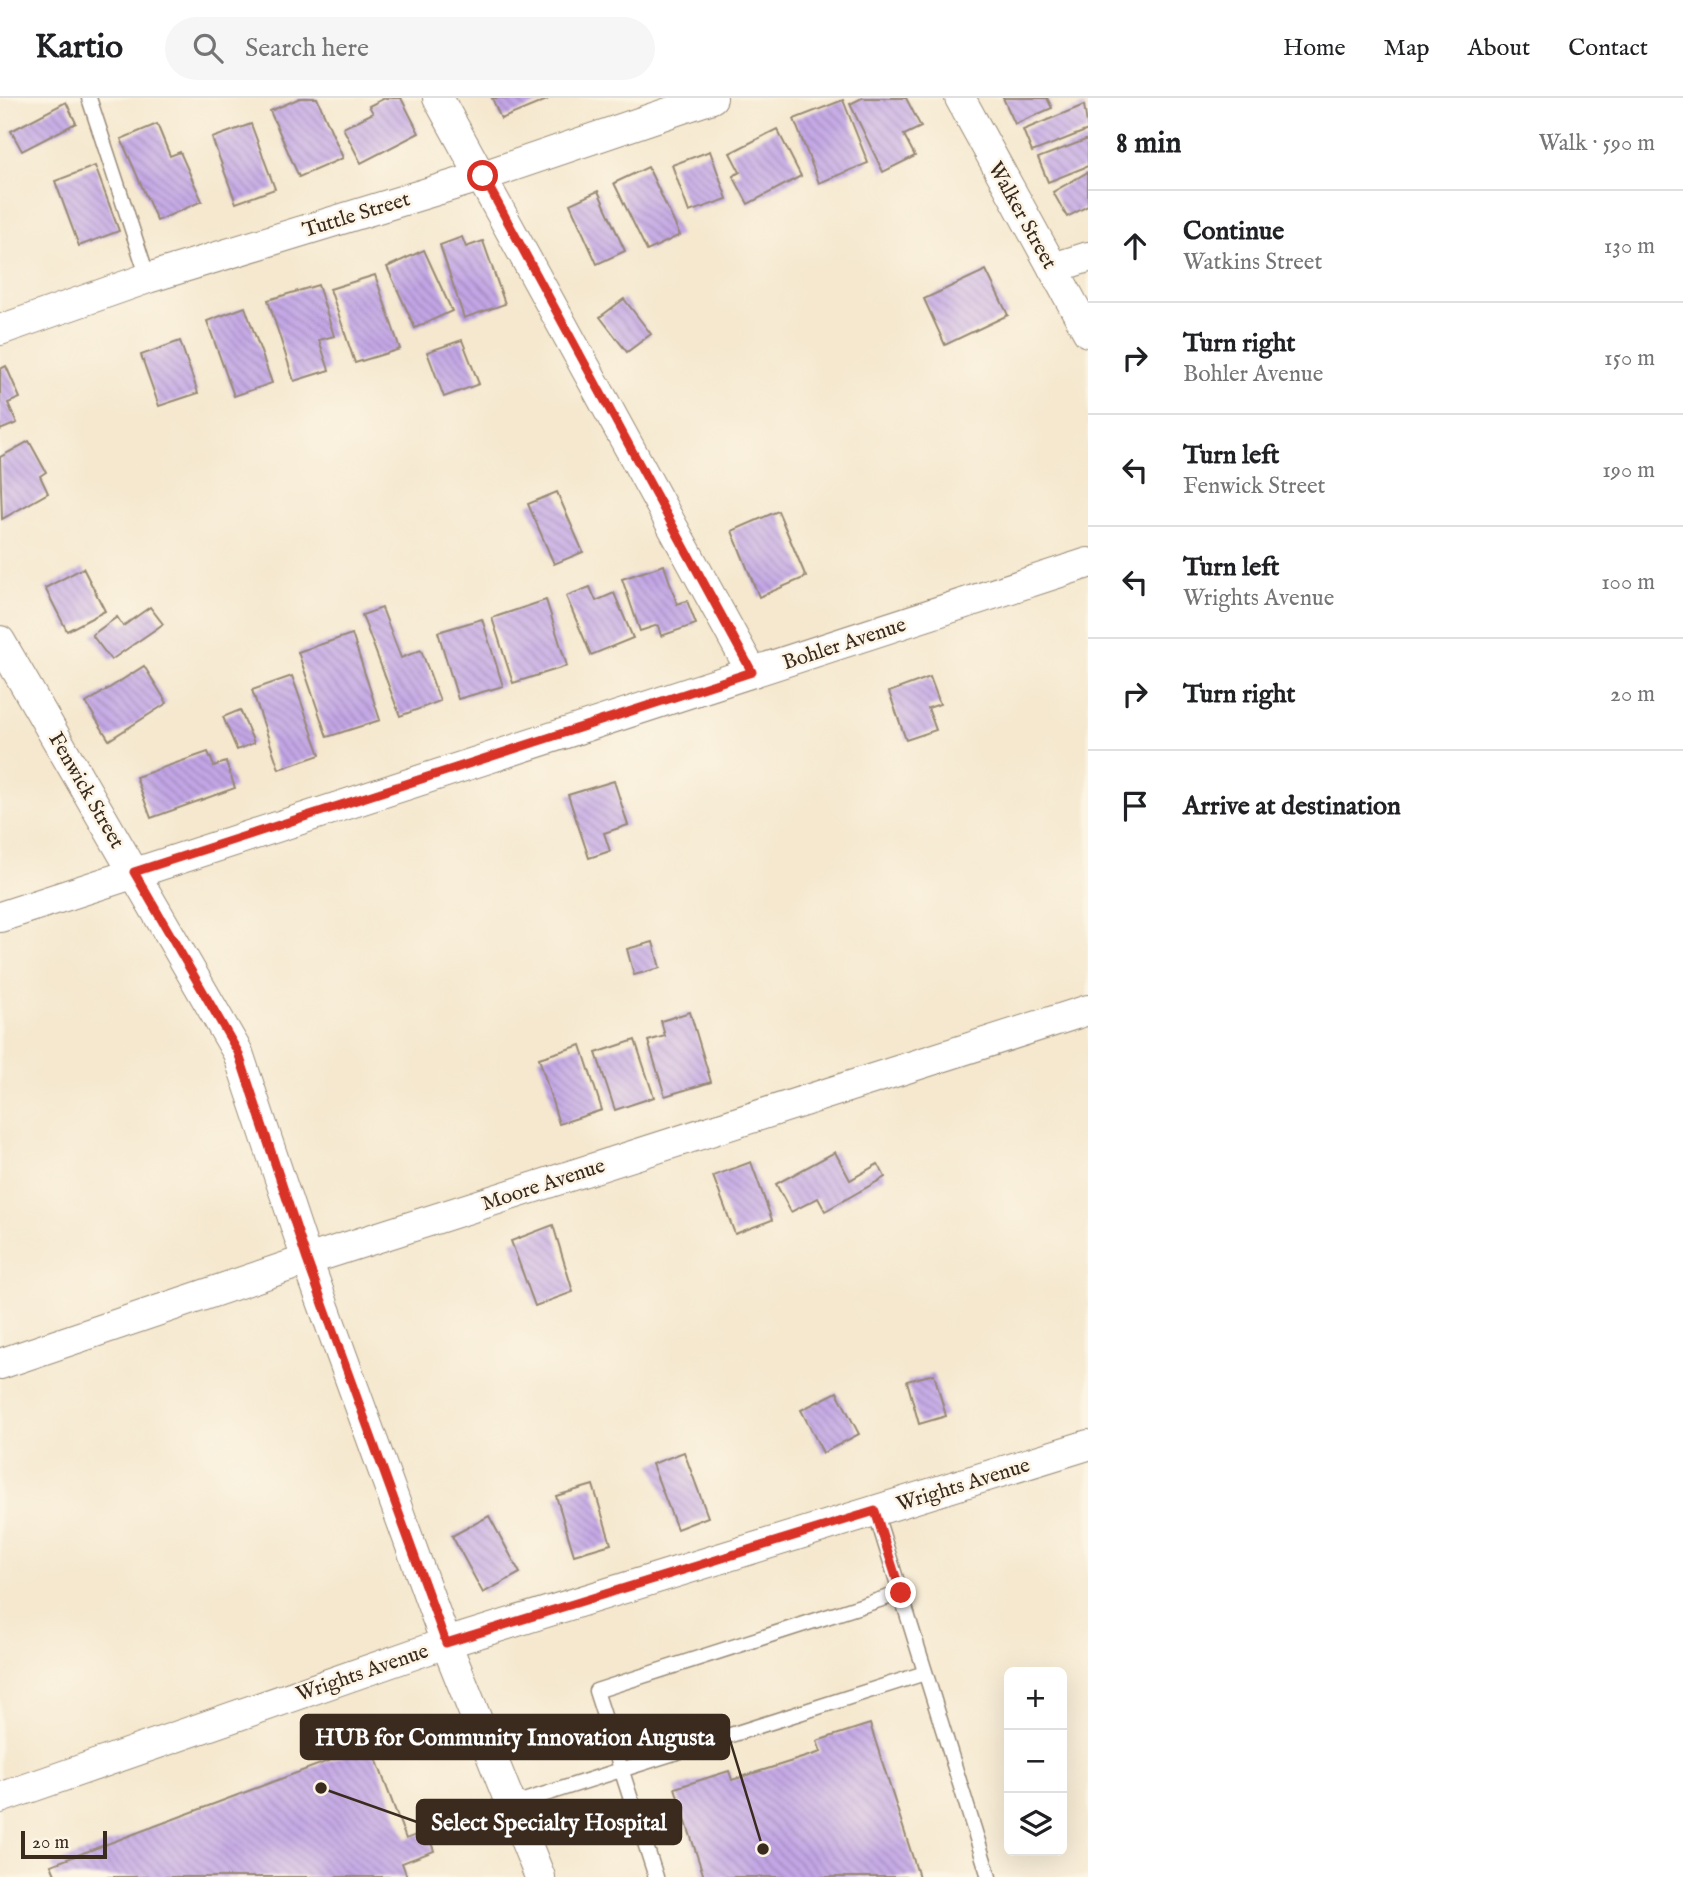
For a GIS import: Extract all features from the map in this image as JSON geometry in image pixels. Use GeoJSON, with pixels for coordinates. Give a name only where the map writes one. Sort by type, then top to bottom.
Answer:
{"type":"FeatureCollection","features":[{"type":"Feature","properties":{"kind":"street"},"geometry":{"type":"LineString","coordinates":[[438,98],[752,672]]}},
{"type":"Feature","properties":{"kind":"street","name":"Tuttle Street"},"geometry":{"type":"LineString","coordinates":[[0,330],[148,278],[483,176],[712,98]]}},
{"type":"Feature","properties":{"kind":"street","name":"Walker Street"},"geometry":{"type":"LineString","coordinates":[[960,98],[1088,331]]}},
{"type":"Feature","properties":{"kind":"street"},"geometry":{"type":"LineString","coordinates":[[1052,268],[1088,257]]}},
{"type":"Feature","properties":{"kind":"street","name":"Bohler Avenue"},"geometry":{"type":"LineString","coordinates":[[0,917],[1088,563]]}},
{"type":"Feature","properties":{"kind":"street","name":"Fenwick Street"},"geometry":{"type":"LineString","coordinates":[[0,641],[238,1052],[307,1260],[446,1643],[540,1877]]}},
{"type":"Feature","properties":{"kind":"street","name":"Moore Avenue"},"geometry":{"type":"LineString","coordinates":[[0,1364],[307,1260],[1088,1010]]}},
{"type":"Feature","properties":{"kind":"street","name":"Wrights Avenue"},"geometry":{"type":"LineString","coordinates":[[2,1793],[446,1643],[1088,1445]]}},
{"type":"Feature","properties":{"kind":"lane"},"geometry":{"type":"LineString","coordinates":[[89,98],[148,278]]}},
{"type":"Feature","properties":{"kind":"lane"},"geometry":{"type":"LineString","coordinates":[[875,1511],[989,1877]]}},
{"type":"Feature","properties":{"kind":"lane"},"geometry":{"type":"LineString","coordinates":[[656,1877],[596,1691],[901,1593]]}},
{"type":"Feature","properties":{"kind":"lane"},"geometry":{"type":"LineString","coordinates":[[511,1805],[925,1673]]}},
{"type":"Feature","properties":{"kind":"building"},"geometry":{"type":"Polygon","coordinates":[[[300,98],[317,98],[343,158],[299,177],[270,111],[300,98]]]}},
{"type":"Feature","properties":{"kind":"building"},"geometry":{"type":"Polygon","coordinates":[[[385,98],[401,98],[419,133],[361,163],[343,128],[373,113],[369,106],[385,98]]]}},
{"type":"Feature","properties":{"kind":"building"},"geometry":{"type":"Polygon","coordinates":[[[492,98],[546,98],[547,100],[501,119],[492,98]]]}},
{"type":"Feature","properties":{"kind":"building"},"geometry":{"type":"Polygon","coordinates":[[[862,98],[906,98],[921,127],[904,135],[915,156],[883,172],[850,104],[862,98]]]}},
{"type":"Feature","properties":{"kind":"building"},"geometry":{"type":"Polygon","coordinates":[[[1003,98],[1047,98],[1052,108],[1015,124],[1003,98]]]}},
{"type":"Feature","properties":{"kind":"building"},"geometry":{"type":"Polygon","coordinates":[[[843,100],[868,163],[819,183],[794,119],[843,100]]]}},
{"type":"Feature","properties":{"kind":"building"},"geometry":{"type":"Polygon","coordinates":[[[66,102],[76,123],[22,151],[11,131],[66,102]]]}},
{"type":"Feature","properties":{"kind":"building"},"geometry":{"type":"Polygon","coordinates":[[[1084,105],[1088,130],[1032,152],[1023,130],[1084,105]]]}},
{"type":"Feature","properties":{"kind":"building"},"geometry":{"type":"Polygon","coordinates":[[[157,124],[170,156],[180,152],[202,201],[157,221],[121,139],[157,124]]]}},
{"type":"Feature","properties":{"kind":"building"},"geometry":{"type":"Polygon","coordinates":[[[251,124],[275,189],[236,203],[212,138],[251,124]]]}},
{"type":"Feature","properties":{"kind":"building"},"geometry":{"type":"Polygon","coordinates":[[[777,129],[801,176],[748,204],[733,176],[740,172],[730,153],[777,129]]]}},
{"type":"Feature","properties":{"kind":"building"},"geometry":{"type":"Polygon","coordinates":[[[1088,139],[1088,166],[1048,182],[1038,158],[1088,139]]]}},
{"type":"Feature","properties":{"kind":"building"},"geometry":{"type":"Polygon","coordinates":[[[710,151],[727,199],[689,212],[672,165],[710,151]]]}},
{"type":"Feature","properties":{"kind":"building"},"geometry":{"type":"Polygon","coordinates":[[[95,166],[119,231],[79,246],[55,181],[95,166]]]}},
{"type":"Feature","properties":{"kind":"building"},"geometry":{"type":"Polygon","coordinates":[[[648,167],[680,235],[647,251],[614,183],[648,167]]]}},
{"type":"Feature","properties":{"kind":"building"},"geometry":{"type":"Polygon","coordinates":[[[1088,172],[1088,206],[1067,217],[1053,192],[1088,172]]]}},
{"type":"Feature","properties":{"kind":"building"},"geometry":{"type":"Polygon","coordinates":[[[598,191],[625,251],[597,264],[570,204],[598,191]]]}},
{"type":"Feature","properties":{"kind":"building"},"geometry":{"type":"Polygon","coordinates":[[[462,237],[466,247],[483,241],[505,304],[464,318],[440,245],[462,237]]]}},
{"type":"Feature","properties":{"kind":"building"},"geometry":{"type":"Polygon","coordinates":[[[424,250],[452,311],[415,328],[387,267],[424,250]]]}},
{"type":"Feature","properties":{"kind":"building"},"geometry":{"type":"Polygon","coordinates":[[[986,270],[1008,315],[945,345],[924,299],[986,270]]]}},
{"type":"Feature","properties":{"kind":"building"},"geometry":{"type":"Polygon","coordinates":[[[375,275],[400,349],[355,363],[330,289],[375,275]]]}},
{"type":"Feature","properties":{"kind":"building"},"geometry":{"type":"Polygon","coordinates":[[[318,285],[334,336],[319,340],[329,370],[294,381],[268,300],[318,285]]]}},
{"type":"Feature","properties":{"kind":"building"},"geometry":{"type":"Polygon","coordinates":[[[624,299],[651,334],[627,352],[600,317],[624,299]]]}},
{"type":"Feature","properties":{"kind":"building"},"geometry":{"type":"Polygon","coordinates":[[[245,307],[272,383],[234,396],[207,321],[245,307]]]}},
{"type":"Feature","properties":{"kind":"building"},"geometry":{"type":"Polygon","coordinates":[[[462,340],[479,384],[444,397],[427,352],[462,340]]]}},
{"type":"Feature","properties":{"kind":"building"},"geometry":{"type":"Polygon","coordinates":[[[180,341],[198,393],[159,406],[141,355],[180,341]]]}},
{"type":"Feature","properties":{"kind":"building"},"geometry":{"type":"Polygon","coordinates":[[[6,366],[20,398],[8,403],[17,423],[0,430],[0,369],[6,366]]]}},
{"type":"Feature","properties":{"kind":"building"},"geometry":{"type":"Polygon","coordinates":[[[29,441],[46,472],[40,476],[48,493],[2,519],[0,457],[29,441]]]}},
{"type":"Feature","properties":{"kind":"building"},"geometry":{"type":"Polygon","coordinates":[[[557,492],[583,552],[554,564],[528,504],[557,492]]]}},
{"type":"Feature","properties":{"kind":"building"},"geometry":{"type":"Polygon","coordinates":[[[778,511],[806,577],[759,597],[732,531],[778,511]]]}},
{"type":"Feature","properties":{"kind":"building"},"geometry":{"type":"Polygon","coordinates":[[[664,565],[677,604],[687,601],[696,624],[661,636],[658,625],[640,631],[622,579],[664,565]]]}},
{"type":"Feature","properties":{"kind":"building"},"geometry":{"type":"Polygon","coordinates":[[[83,568],[105,611],[67,631],[45,588],[83,568]]]}},
{"type":"Feature","properties":{"kind":"building"},"geometry":{"type":"Polygon","coordinates":[[[590,587],[596,601],[614,593],[633,638],[591,655],[566,596],[590,587]]]}},
{"type":"Feature","properties":{"kind":"building"},"geometry":{"type":"Polygon","coordinates":[[[546,600],[567,666],[513,683],[492,618],[546,600]]]}},
{"type":"Feature","properties":{"kind":"building"},"geometry":{"type":"Polygon","coordinates":[[[150,607],[163,624],[111,660],[92,635],[117,617],[123,626],[150,607]]]}},
{"type":"Feature","properties":{"kind":"building"},"geometry":{"type":"Polygon","coordinates":[[[382,608],[401,658],[421,650],[440,701],[400,716],[362,615],[382,608]]]}},
{"type":"Feature","properties":{"kind":"building"},"geometry":{"type":"Polygon","coordinates":[[[482,619],[503,686],[458,699],[438,632],[482,619]]]}},
{"type":"Feature","properties":{"kind":"building"},"geometry":{"type":"Polygon","coordinates":[[[352,634],[380,720],[327,737],[298,652],[352,634]]]}},
{"type":"Feature","properties":{"kind":"building"},"geometry":{"type":"Polygon","coordinates":[[[144,666],[167,703],[109,740],[86,703],[144,666]]]}},
{"type":"Feature","properties":{"kind":"building"},"geometry":{"type":"Polygon","coordinates":[[[292,676],[320,755],[279,769],[252,690],[292,676]]]}},
{"type":"Feature","properties":{"kind":"building"},"geometry":{"type":"Polygon","coordinates":[[[930,677],[940,704],[928,708],[936,730],[906,740],[889,692],[930,677]]]}},
{"type":"Feature","properties":{"kind":"building"},"geometry":{"type":"Polygon","coordinates":[[[240,710],[254,743],[237,750],[223,717],[240,710]]]}},
{"type":"Feature","properties":{"kind":"building"},"geometry":{"type":"Polygon","coordinates":[[[208,752],[214,766],[226,762],[235,788],[151,818],[136,777],[208,752]]]}},
{"type":"Feature","properties":{"kind":"building"},"geometry":{"type":"Polygon","coordinates":[[[614,781],[628,825],[604,833],[610,851],[589,858],[568,795],[614,781]]]}},
{"type":"Feature","properties":{"kind":"building"},"geometry":{"type":"Polygon","coordinates":[[[653,942],[660,968],[634,975],[627,949],[653,942]]]}},
{"type":"Feature","properties":{"kind":"building"},"geometry":{"type":"Polygon","coordinates":[[[690,1012],[711,1082],[665,1096],[648,1041],[665,1036],[661,1021],[690,1012]]]}},
{"type":"Feature","properties":{"kind":"building"},"geometry":{"type":"Polygon","coordinates":[[[635,1040],[654,1097],[615,1110],[596,1053],[635,1040]]]}},
{"type":"Feature","properties":{"kind":"building"},"geometry":{"type":"Polygon","coordinates":[[[581,1045],[602,1110],[559,1124],[539,1058],[581,1045]]]}},
{"type":"Feature","properties":{"kind":"building"},"geometry":{"type":"Polygon","coordinates":[[[835,1152],[850,1180],[878,1164],[885,1177],[825,1211],[818,1198],[791,1212],[776,1184],[835,1152]]]}},
{"type":"Feature","properties":{"kind":"building"},"geometry":{"type":"Polygon","coordinates":[[[751,1162],[772,1220],[735,1234],[713,1176],[751,1162]]]}},
{"type":"Feature","properties":{"kind":"building"},"geometry":{"type":"Polygon","coordinates":[[[553,1225],[573,1292],[535,1306],[511,1241],[553,1225]]]}},
{"type":"Feature","properties":{"kind":"building"},"geometry":{"type":"Polygon","coordinates":[[[934,1374],[946,1416],[919,1424],[907,1381],[934,1374]]]}},
{"type":"Feature","properties":{"kind":"building"},"geometry":{"type":"Polygon","coordinates":[[[837,1392],[859,1434],[823,1453],[801,1410],[837,1392]]]}},
{"type":"Feature","properties":{"kind":"building"},"geometry":{"type":"Polygon","coordinates":[[[684,1452],[708,1517],[677,1529],[652,1464],[684,1452]]]}},
{"type":"Feature","properties":{"kind":"building"},"geometry":{"type":"Polygon","coordinates":[[[593,1485],[611,1544],[574,1555],[556,1496],[593,1485]]]}},
{"type":"Feature","properties":{"kind":"building"},"geometry":{"type":"Polygon","coordinates":[[[489,1516],[520,1573],[483,1593],[452,1536],[489,1516]]]}},
{"type":"Feature","properties":{"kind":"building"},"geometry":{"type":"Polygon","coordinates":[[[870,1724],[919,1877],[704,1877],[675,1788],[729,1771],[732,1780],[821,1752],[817,1741],[870,1724]]]}},
{"type":"Feature","properties":{"kind":"building"},"geometry":{"type":"Polygon","coordinates":[[[371,1745],[406,1839],[427,1831],[434,1851],[402,1863],[407,1877],[56,1877],[51,1865],[371,1745]]]}},
{"type":"Feature","properties":{"kind":"place","name":"Select Specialty Hospital"},"geometry":{"type":"Point","coordinates":[321,1788]}},
{"type":"Feature","properties":{"kind":"place","name":"HUB for Community Innovation Augusta"},"geometry":{"type":"Point","coordinates":[763,1849]}},
{"type":"Feature","properties":{"kind":"route"},"geometry":{"type":"LineString","coordinates":[[483,176],[752,672],[134,872],[238,1052],[307,1260],[446,1643],[875,1511],[901,1593]]}}]}
